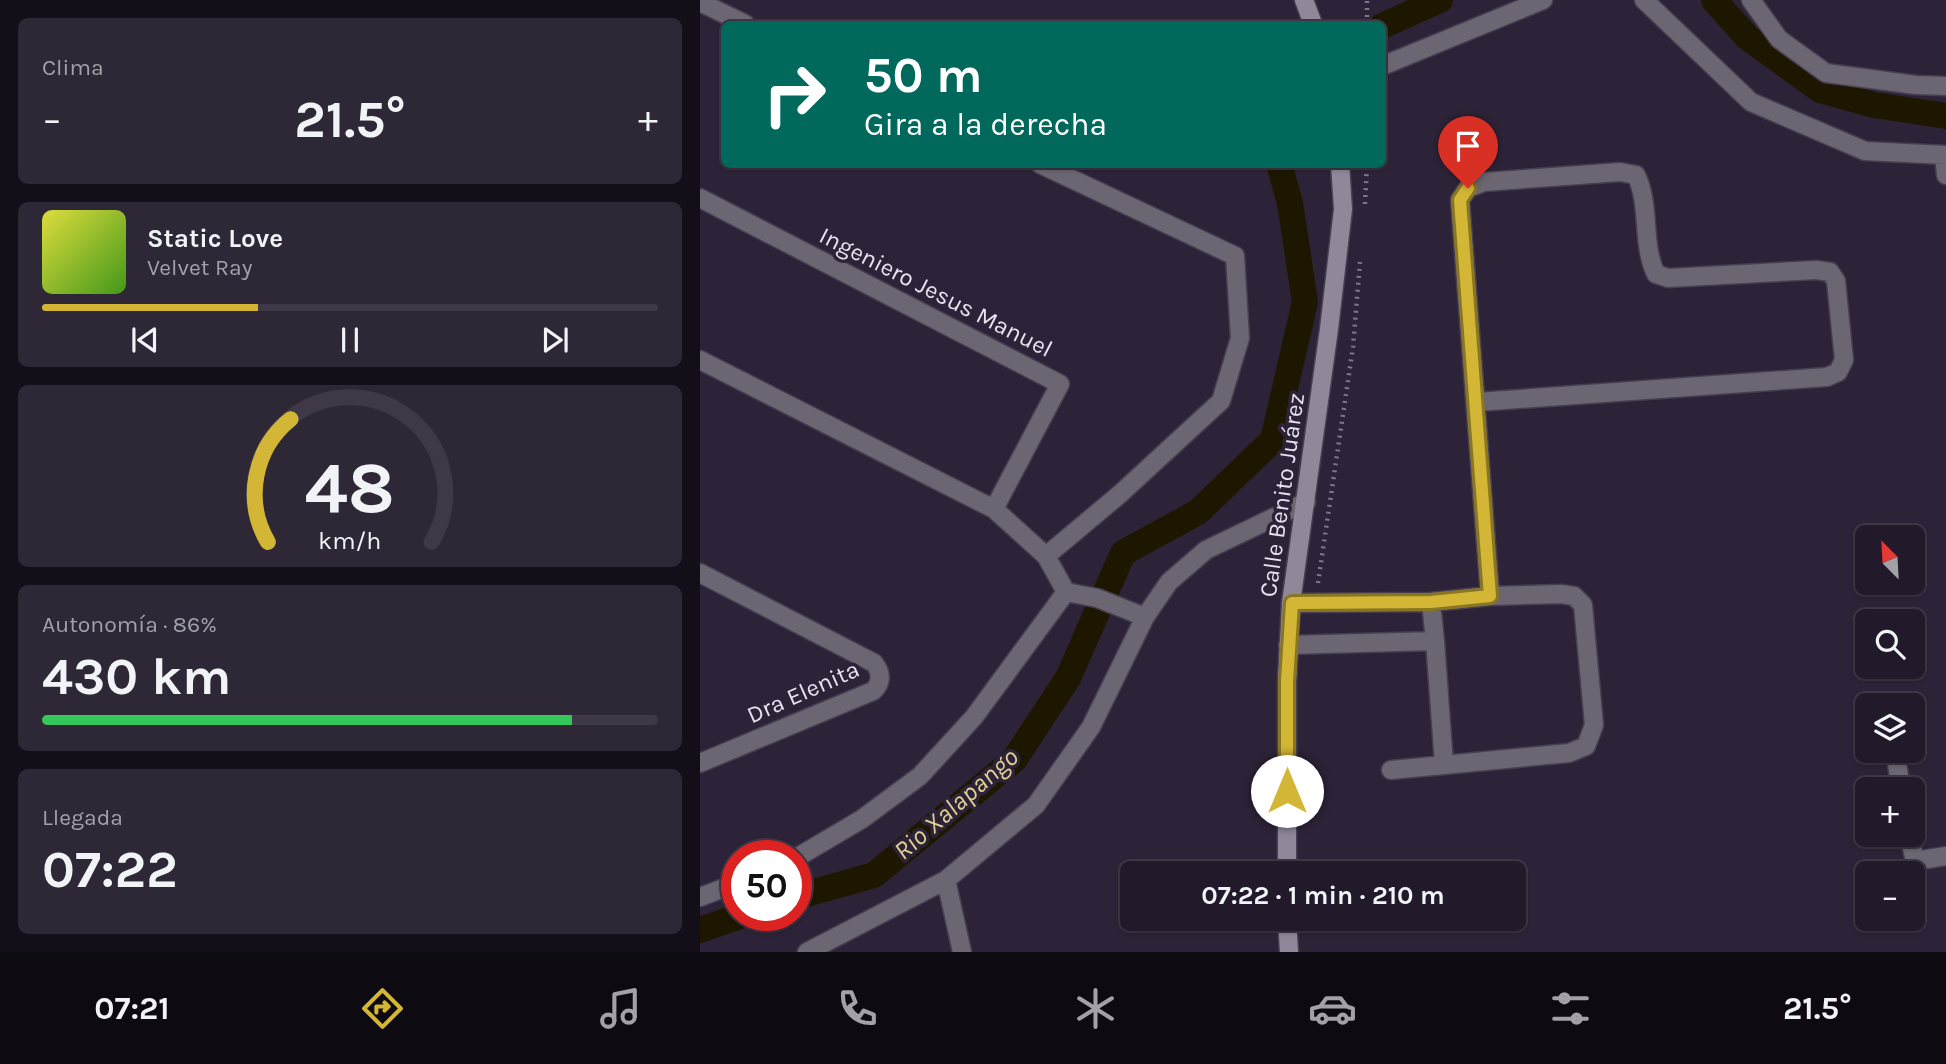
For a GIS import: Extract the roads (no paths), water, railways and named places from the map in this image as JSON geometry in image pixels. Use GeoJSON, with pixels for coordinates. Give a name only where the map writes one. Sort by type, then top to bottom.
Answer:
{"type":"FeatureCollection","features":[{"type":"Feature","properties":{"kind":"main road"},"geometry":{"type":"LineString","coordinates":[[1304,0],[1312,21]]}},
{"type":"Feature","properties":{"kind":"main road","name":"Calle Benito Juárez"},"geometry":{"type":"LineString","coordinates":[[1287,861],[1288,645],[1343,209],[1340,168]]}},
{"type":"Feature","properties":{"kind":"main road"},"geometry":{"type":"LineString","coordinates":[[1288,931],[1289,952]]}},
{"type":"Feature","properties":{"kind":"street"},"geometry":{"type":"LineString","coordinates":[[1386,64],[1543,0]]}},
{"type":"Feature","properties":{"kind":"street"},"geometry":{"type":"LineString","coordinates":[[1644,0],[1751,102],[1865,151],[1945,155],[1946,175]]}},
{"type":"Feature","properties":{"kind":"street"},"geometry":{"type":"LineString","coordinates":[[1751,0],[1779,38],[1826,73],[1916,85],[1946,86]]}},
{"type":"Feature","properties":{"kind":"street"},"geometry":{"type":"LineString","coordinates":[[700,2],[739,21]]}},
{"type":"Feature","properties":{"kind":"street"},"geometry":{"type":"LineString","coordinates":[[1046,556],[1221,401],[1240,338],[1235,256],[1048,168]]}},
{"type":"Feature","properties":{"kind":"street"},"geometry":{"type":"LineString","coordinates":[[1477,402],[1827,377],[1838,372],[1844,360],[1836,281],[1830,272],[1816,270],[1668,278],[1656,274],[1650,262],[1643,188],[1636,175],[1620,172],[1484,183],[1468,188],[1460,200],[1490,596]]}},
{"type":"Feature","properties":{"kind":"street","name":"Ingeniero Jesus Manuel"},"geometry":{"type":"LineString","coordinates":[[700,198],[1060,384],[994,509]]}},
{"type":"Feature","properties":{"kind":"street"},"geometry":{"type":"LineString","coordinates":[[700,360],[994,509],[1046,556],[1066,592],[1097,598],[1137,613]]}},
{"type":"Feature","properties":{"kind":"street"},"geometry":{"type":"LineString","coordinates":[[807,952],[946,880],[1036,805],[1091,727],[1137,613],[1206,550],[1306,502]]}},
{"type":"Feature","properties":{"kind":"street","name":"Dra Elenita"},"geometry":{"type":"LineString","coordinates":[[700,573],[874,663],[881,676],[880,683],[873,691],[700,763]]}},
{"type":"Feature","properties":{"kind":"street"},"geometry":{"type":"LineString","coordinates":[[812,848],[862,818],[920,776],[974,718],[1066,592]]}},
{"type":"Feature","properties":{"kind":"street"},"geometry":{"type":"LineString","coordinates":[[1292,603],[1431,602],[1490,596],[1561,594],[1574,596],[1583,606],[1594,725],[1586,746],[1569,753],[1391,769]]}},
{"type":"Feature","properties":{"kind":"street"},"geometry":{"type":"LineString","coordinates":[[1431,602],[1444,764]]}},
{"type":"Feature","properties":{"kind":"street"},"geometry":{"type":"LineString","coordinates":[[1288,645],[1435,641]]}},
{"type":"Feature","properties":{"kind":"street"},"geometry":{"type":"LineString","coordinates":[[1912,847],[1915,861],[1946,856]]}},
{"type":"Feature","properties":{"kind":"street"},"geometry":{"type":"LineString","coordinates":[[946,880],[962,952]]}},
{"type":"Feature","properties":{"kind":"street"},"geometry":{"type":"LineString","coordinates":[[700,897],[721,889]]}},
{"type":"Feature","properties":{"kind":"waterway","name":"Rio Xalapango"},"geometry":{"type":"LineString","coordinates":[[1386,24],[1440,0]]}},
{"type":"Feature","properties":{"kind":"waterway","name":"Rio Xalapango"},"geometry":{"type":"LineString","coordinates":[[1714,0],[1747,37],[1820,90],[1874,105],[1946,116]]}},
{"type":"Feature","properties":{"kind":"waterway","name":"Rio Xalapango"},"geometry":{"type":"LineString","coordinates":[[812,892],[874,875],[1014,760],[1068,678],[1123,553],[1198,512],[1273,440],[1305,302],[1290,203],[1280,168]]}},
{"type":"Feature","properties":{"kind":"waterway","name":"Rio Xalapango"},"geometry":{"type":"LineString","coordinates":[[700,930],[721,923]]}}]}
